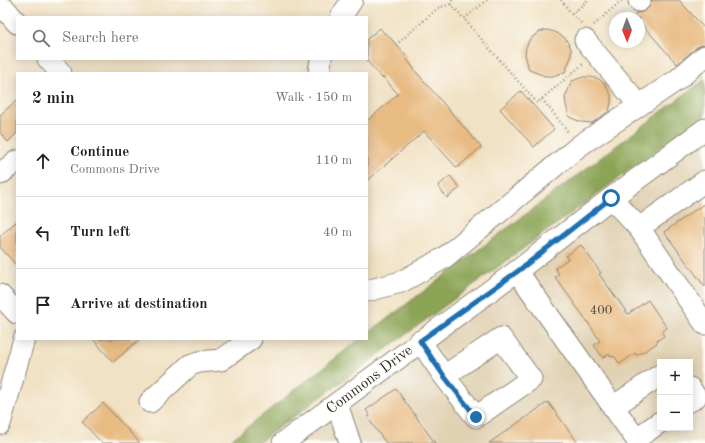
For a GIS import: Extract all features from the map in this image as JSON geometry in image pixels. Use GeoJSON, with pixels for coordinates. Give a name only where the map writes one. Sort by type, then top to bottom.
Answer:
{"type":"FeatureCollection","features":[{"type":"Feature","properties":{"kind":"street"},"geometry":{"type":"LineString","coordinates":[[342,16],[352,0]]}},
{"type":"Feature","properties":{"kind":"street"},"geometry":{"type":"LineString","coordinates":[[0,7],[6,10],[16,22]]}},
{"type":"Feature","properties":{"kind":"street"},"geometry":{"type":"LineString","coordinates":[[589,36],[639,105]]}},
{"type":"Feature","properties":{"kind":"street"},"geometry":{"type":"LineString","coordinates":[[368,292],[401,282],[444,258],[579,146],[677,80],[705,56]]}},
{"type":"Feature","properties":{"kind":"street"},"geometry":{"type":"LineString","coordinates":[[49,60],[60,72]]}},
{"type":"Feature","properties":{"kind":"street"},"geometry":{"type":"LineString","coordinates":[[319,72],[321,60]]}},
{"type":"Feature","properties":{"kind":"street","name":"Commons Drive"},"geometry":{"type":"LineString","coordinates":[[283,443],[420,341],[518,271],[611,198],[704,132]]}},
{"type":"Feature","properties":{"kind":"street"},"geometry":{"type":"LineString","coordinates":[[0,174],[16,162]]}},
{"type":"Feature","properties":{"kind":"street"},"geometry":{"type":"LineString","coordinates":[[639,228],[704,183]]}},
{"type":"Feature","properties":{"kind":"street"},"geometry":{"type":"LineString","coordinates":[[611,198],[639,228],[705,324]]}},
{"type":"Feature","properties":{"kind":"street"},"geometry":{"type":"LineString","coordinates":[[518,271],[636,439],[657,424]]}},
{"type":"Feature","properties":{"kind":"street"},"geometry":{"type":"LineString","coordinates":[[0,295],[16,312]]}},
{"type":"Feature","properties":{"kind":"street"},"geometry":{"type":"LineString","coordinates":[[0,424],[24,340]]}},
{"type":"Feature","properties":{"kind":"street"},"geometry":{"type":"LineString","coordinates":[[150,402],[190,365],[199,362],[221,360],[250,340]]}},
{"type":"Feature","properties":{"kind":"street"},"geometry":{"type":"LineString","coordinates":[[420,341],[444,376]]}},
{"type":"Feature","properties":{"kind":"street"},"geometry":{"type":"LineString","coordinates":[[613,407],[657,377]]}},
{"type":"Feature","properties":{"kind":"street"},"geometry":{"type":"LineString","coordinates":[[337,404],[350,443]]}},
{"type":"Feature","properties":{"kind":"path"},"geometry":{"type":"LineString","coordinates":[[451,4],[452,0]]}},
{"type":"Feature","properties":{"kind":"path"},"geometry":{"type":"LineString","coordinates":[[464,19],[487,0]]}},
{"type":"Feature","properties":{"kind":"path"},"geometry":{"type":"LineString","coordinates":[[561,0],[589,36]]}},
{"type":"Feature","properties":{"kind":"path"},"geometry":{"type":"LineString","coordinates":[[572,14],[588,0]]}},
{"type":"Feature","properties":{"kind":"path"},"geometry":{"type":"LineString","coordinates":[[451,4],[537,103],[542,99],[589,36],[634,0]]}},
{"type":"Feature","properties":{"kind":"path"},"geometry":{"type":"LineString","coordinates":[[396,45],[438,8],[451,4]]}},
{"type":"Feature","properties":{"kind":"path"},"geometry":{"type":"LineString","coordinates":[[542,99],[579,146]]}},
{"type":"Feature","properties":{"kind":"shaded area"},"geometry":{"type":"Polygon","coordinates":[[[705,129],[705,443],[283,443],[705,129]]]}},
{"type":"Feature","properties":{"kind":"green space"},"geometry":{"type":"Polygon","coordinates":[[[705,79],[705,115],[258,443],[227,443],[359,340],[368,340],[368,333],[705,79]]]}},
{"type":"Feature","properties":{"kind":"building"},"geometry":{"type":"Polygon","coordinates":[[[652,0],[679,0],[705,29],[705,44],[697,47],[677,64],[645,28],[645,12],[642,12],[647,9],[652,0]]]}},
{"type":"Feature","properties":{"kind":"building"},"geometry":{"type":"Polygon","coordinates":[[[380,28],[385,34],[386,33],[407,57],[406,58],[417,73],[481,147],[457,168],[424,131],[368,180],[368,120],[398,94],[367,61],[368,38],[380,28]]]}},
{"type":"Feature","properties":{"kind":"building"},"geometry":{"type":"Polygon","coordinates":[[[547,30],[555,32],[565,38],[571,48],[571,57],[565,72],[553,76],[545,76],[529,70],[525,54],[526,47],[530,39],[539,32],[547,30]]]}},
{"type":"Feature","properties":{"kind":"building"},"geometry":{"type":"Polygon","coordinates":[[[583,77],[599,79],[605,84],[611,95],[609,111],[592,123],[581,122],[569,117],[566,105],[565,97],[572,81],[583,77]]]}},
{"type":"Feature","properties":{"kind":"building"},"geometry":{"type":"Polygon","coordinates":[[[521,91],[554,129],[534,147],[500,109],[521,91]]]}},
{"type":"Feature","properties":{"kind":"building"},"geometry":{"type":"Polygon","coordinates":[[[16,101],[16,134],[8,142],[0,133],[0,115],[16,101]]]}},
{"type":"Feature","properties":{"kind":"building"},"geometry":{"type":"Polygon","coordinates":[[[450,176],[460,188],[447,198],[438,186],[450,176]]]}},
{"type":"Feature","properties":{"kind":"building"},"geometry":{"type":"Polygon","coordinates":[[[705,203],[705,287],[664,232],[705,203]]]}},
{"type":"Feature","properties":{"kind":"building"},"geometry":{"type":"Polygon","coordinates":[[[16,222],[16,265],[0,247],[0,236],[16,222]]]}},
{"type":"Feature","properties":{"kind":"building"},"geometry":{"type":"Polygon","coordinates":[[[581,245],[601,273],[599,274],[628,314],[648,300],[667,328],[662,332],[664,336],[656,342],[657,343],[645,351],[636,355],[635,353],[620,364],[614,356],[611,357],[609,354],[603,358],[594,345],[600,341],[555,277],[559,274],[555,268],[568,259],[566,256],[581,245]]]}},
{"type":"Feature","properties":{"kind":"building"},"geometry":{"type":"Polygon","coordinates":[[[94,340],[139,340],[113,362],[94,340]]]}},
{"type":"Feature","properties":{"kind":"building"},"geometry":{"type":"Polygon","coordinates":[[[396,389],[435,443],[386,443],[367,417],[370,416],[366,410],[396,389]]]}},
{"type":"Feature","properties":{"kind":"building"},"geometry":{"type":"Polygon","coordinates":[[[548,402],[578,443],[489,443],[548,402]]]}},
{"type":"Feature","properties":{"kind":"building"},"geometry":{"type":"Polygon","coordinates":[[[103,403],[140,443],[102,443],[82,422],[103,403]]]}},
{"type":"Feature","properties":{"kind":"route"},"geometry":{"type":"LineString","coordinates":[[476,417],[444,376],[420,341],[518,271],[611,198]]}}]}
